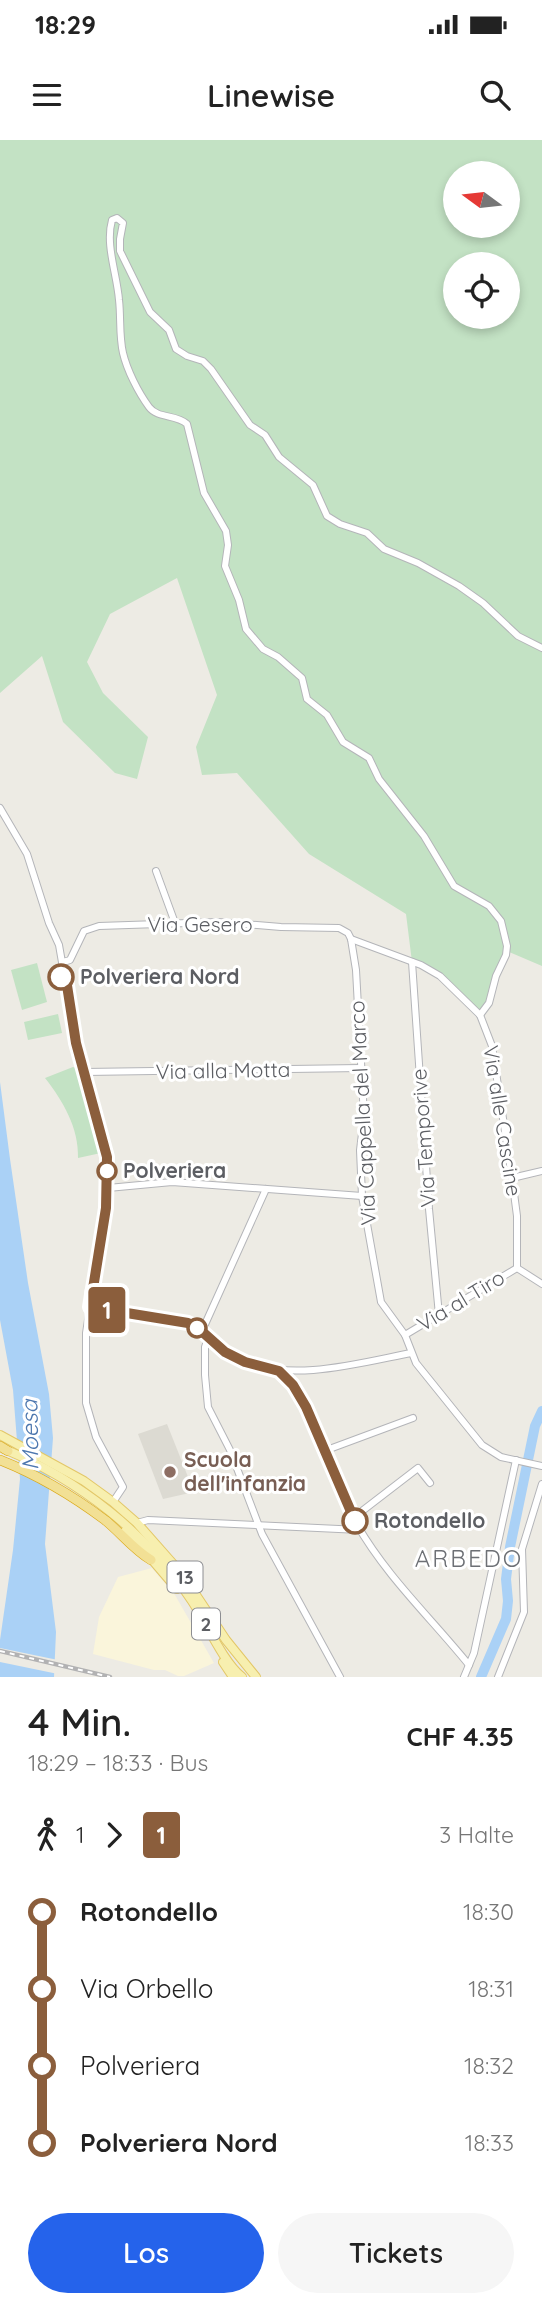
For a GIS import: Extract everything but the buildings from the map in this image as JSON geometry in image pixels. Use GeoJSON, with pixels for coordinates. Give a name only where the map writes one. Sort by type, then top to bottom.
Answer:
{"type":"FeatureCollection","features":[{"type":"Feature","properties":{"kind":"highway"},"geometry":{"type":"LineString","coordinates":[[3,1450],[54,1486],[82,1498],[151,1560]]}},
{"type":"Feature","properties":{"kind":"main road","name":"13"},"geometry":{"type":"LineString","coordinates":[[0,1435],[3,1450],[84,1481],[136,1523],[182,1574],[226,1640],[257,1677]]}},
{"type":"Feature","properties":{"kind":"main road","name":"2"},"geometry":{"type":"LineString","coordinates":[[82,1498],[130,1529],[164,1566],[192,1602],[231,1665],[244,1677]]}},
{"type":"Feature","properties":{"kind":"main road","name":"2"},"geometry":{"type":"LineString","coordinates":[[151,1560],[184,1600],[233,1677]]}},
{"type":"Feature","properties":{"kind":"main road"},"geometry":{"type":"LineString","coordinates":[[244,1662],[244,1677]]}},
{"type":"Feature","properties":{"kind":"street"},"geometry":{"type":"LineString","coordinates":[[480,1014],[489,1003],[496,976],[506,955],[507,946],[501,921],[489,905],[454,886],[424,836],[379,779],[369,758],[343,742],[327,715],[307,699],[302,678],[278,657],[263,649],[246,629],[239,600],[225,566],[228,545],[226,531],[205,498],[187,424],[150,408],[127,365],[122,343],[117,275],[111,252],[112,220],[117,218],[123,223],[120,251],[150,312],[169,330],[176,349],[203,361],[211,369],[250,425],[265,435],[279,457],[310,481],[327,516],[367,534],[384,549],[428,568],[459,586],[483,603],[518,636],[542,648]]}},
{"type":"Feature","properties":{"kind":"street"},"geometry":{"type":"LineString","coordinates":[[0,808],[27,854],[63,962],[74,1030],[104,1144],[108,1188],[86,1333],[86,1403],[96,1437],[123,1487],[113,1502]]}},
{"type":"Feature","properties":{"kind":"street"},"geometry":{"type":"LineString","coordinates":[[156,871],[174,923]]}},
{"type":"Feature","properties":{"kind":"street","name":"Via Gesero"},"geometry":{"type":"LineString","coordinates":[[63,962],[70,960],[79,937],[90,928],[218,922],[339,928],[348,933],[351,939]]}},
{"type":"Feature","properties":{"kind":"street","name":"Via alle Cascine"},"geometry":{"type":"LineString","coordinates":[[351,939],[412,962],[440,976],[480,1014],[492,1046],[512,1178],[517,1216],[517,1268]]}},
{"type":"Feature","properties":{"kind":"street","name":"Via Cappella del Marco"},"geometry":{"type":"LineString","coordinates":[[351,939],[356,970],[364,1117],[360,1150],[362,1196],[379,1296],[386,1311],[405,1335],[412,1357]]}},
{"type":"Feature","properties":{"kind":"street","name":"Via Temporive"},"geometry":{"type":"LineString","coordinates":[[412,962],[439,1315]]}},
{"type":"Feature","properties":{"kind":"street","name":"Via alla Motta"},"geometry":{"type":"LineString","coordinates":[[85,1072],[361,1068]]}},
{"type":"Feature","properties":{"kind":"street"},"geometry":{"type":"LineString","coordinates":[[512,1178],[542,1171]]}},
{"type":"Feature","properties":{"kind":"street"},"geometry":{"type":"LineString","coordinates":[[108,1188],[172,1182],[362,1196]]}},
{"type":"Feature","properties":{"kind":"street"},"geometry":{"type":"LineString","coordinates":[[202,1331],[266,1189]]}},
{"type":"Feature","properties":{"kind":"street"},"geometry":{"type":"LineString","coordinates":[[517,1268],[542,1284]]}},
{"type":"Feature","properties":{"kind":"street","name":"Via al Tiro"},"geometry":{"type":"LineString","coordinates":[[405,1335],[517,1268]]}},
{"type":"Feature","properties":{"kind":"street"},"geometry":{"type":"LineString","coordinates":[[90,1307],[193,1325],[225,1352],[245,1362],[279,1371],[412,1357],[482,1445],[496,1455],[539,1465]]}},
{"type":"Feature","properties":{"kind":"street"},"geometry":{"type":"LineString","coordinates":[[208,1338],[205,1347],[208,1407],[230,1450],[262,1534],[340,1677]]}},
{"type":"Feature","properties":{"kind":"street"},"geometry":{"type":"LineString","coordinates":[[279,1371],[301,1398],[360,1530],[400,1586],[469,1665]]}},
{"type":"Feature","properties":{"kind":"street"},"geometry":{"type":"LineString","coordinates":[[324,1451],[413,1418]]}},
{"type":"Feature","properties":{"kind":"street"},"geometry":{"type":"LineString","coordinates":[[464,1677],[474,1653],[518,1461]]}},
{"type":"Feature","properties":{"kind":"street"},"geometry":{"type":"LineString","coordinates":[[353,1518],[418,1468],[430,1483]]}},
{"type":"Feature","properties":{"kind":"street"},"geometry":{"type":"LineString","coordinates":[[498,1677],[524,1612],[522,1549],[542,1484]]}},
{"type":"Feature","properties":{"kind":"street"},"geometry":{"type":"LineString","coordinates":[[136,1523],[148,1520],[360,1530]]}},
{"type":"Feature","properties":{"kind":"shaded area","name":"Scuola dell'infanzia"},"geometry":{"type":"Polygon","coordinates":[[[167,1424],[194,1492],[163,1499],[138,1434],[167,1424]]]}},
{"type":"Feature","properties":{"kind":"shaded area"},"geometry":{"type":"Polygon","coordinates":[[[152,1568],[175,1595],[214,1663],[178,1676],[165,1670],[154,1670],[93,1654],[99,1617],[118,1577],[152,1568]]]}},
{"type":"Feature","properties":{"kind":"green space"},"geometry":{"type":"Polygon","coordinates":[[[0,140],[542,140],[542,966],[507,951],[492,995],[480,1014],[440,976],[412,962],[406,914],[309,854],[237,773],[202,775],[196,747],[217,695],[177,578],[110,614],[87,662],[103,693],[148,737],[137,779],[115,773],[63,722],[42,656],[0,693],[0,140]]]}},
{"type":"Feature","properties":{"kind":"green space"},"geometry":{"type":"Polygon","coordinates":[[[37,963],[47,1002],[22,1010],[11,970],[37,963]]]}},
{"type":"Feature","properties":{"kind":"green space"},"geometry":{"type":"Polygon","coordinates":[[[58,1014],[62,1033],[28,1040],[24,1022],[58,1014]]]}},
{"type":"Feature","properties":{"kind":"green space"},"geometry":{"type":"Polygon","coordinates":[[[73,1067],[79,1069],[101,1153],[78,1158],[76,1136],[69,1115],[45,1078],[73,1067]]]}},
{"type":"Feature","properties":{"kind":"water","name":"Moesa"},"geometry":{"type":"Polygon","coordinates":[[[0,1082],[28,1283],[49,1394],[53,1438],[45,1544],[56,1632],[54,1677],[0,1677],[0,1640],[20,1479],[13,1390],[0,1320],[0,1082]]]}},
{"type":"Feature","properties":{"kind":"pier"},"geometry":{"type":"Polygon","coordinates":[[[0,1648],[58,1660],[58,1674],[0,1662],[0,1648]]]}},
{"type":"Feature","properties":{"kind":"waterway"},"geometry":{"type":"LineString","coordinates":[[481,1677],[506,1619],[506,1579],[510,1547],[535,1426],[542,1411]]}},
{"type":"Feature","properties":{"kind":"railway"},"geometry":{"type":"LineString","coordinates":[[0,1651],[110,1677]]}},
{"type":"Feature","properties":{"kind":"bus line","name":"1"},"geometry":{"type":"LineString","coordinates":[[61,977],[66,979],[76,1043],[107,1157],[106,1208],[90,1307],[188,1323],[197,1327],[225,1352],[245,1362],[279,1371],[293,1385],[306,1407],[355,1521]]}},
{"type":"Feature","properties":{"kind":"place","name":"Polveriera Nord"},"geometry":{"type":"Point","coordinates":[61,977]}},
{"type":"Feature","properties":{"kind":"place","name":"Polveriera"},"geometry":{"type":"Point","coordinates":[107,1171]}},
{"type":"Feature","properties":{"kind":"place","name":"Scuola dell'infanzia"},"geometry":{"type":"Point","coordinates":[170,1472]}},
{"type":"Feature","properties":{"kind":"place","name":"Rotondello"},"geometry":{"type":"Point","coordinates":[355,1521]}},
{"type":"Feature","properties":{"kind":"district","name":"ARBEDO"},"geometry":{"type":"Point","coordinates":[469,1559]}}]}
